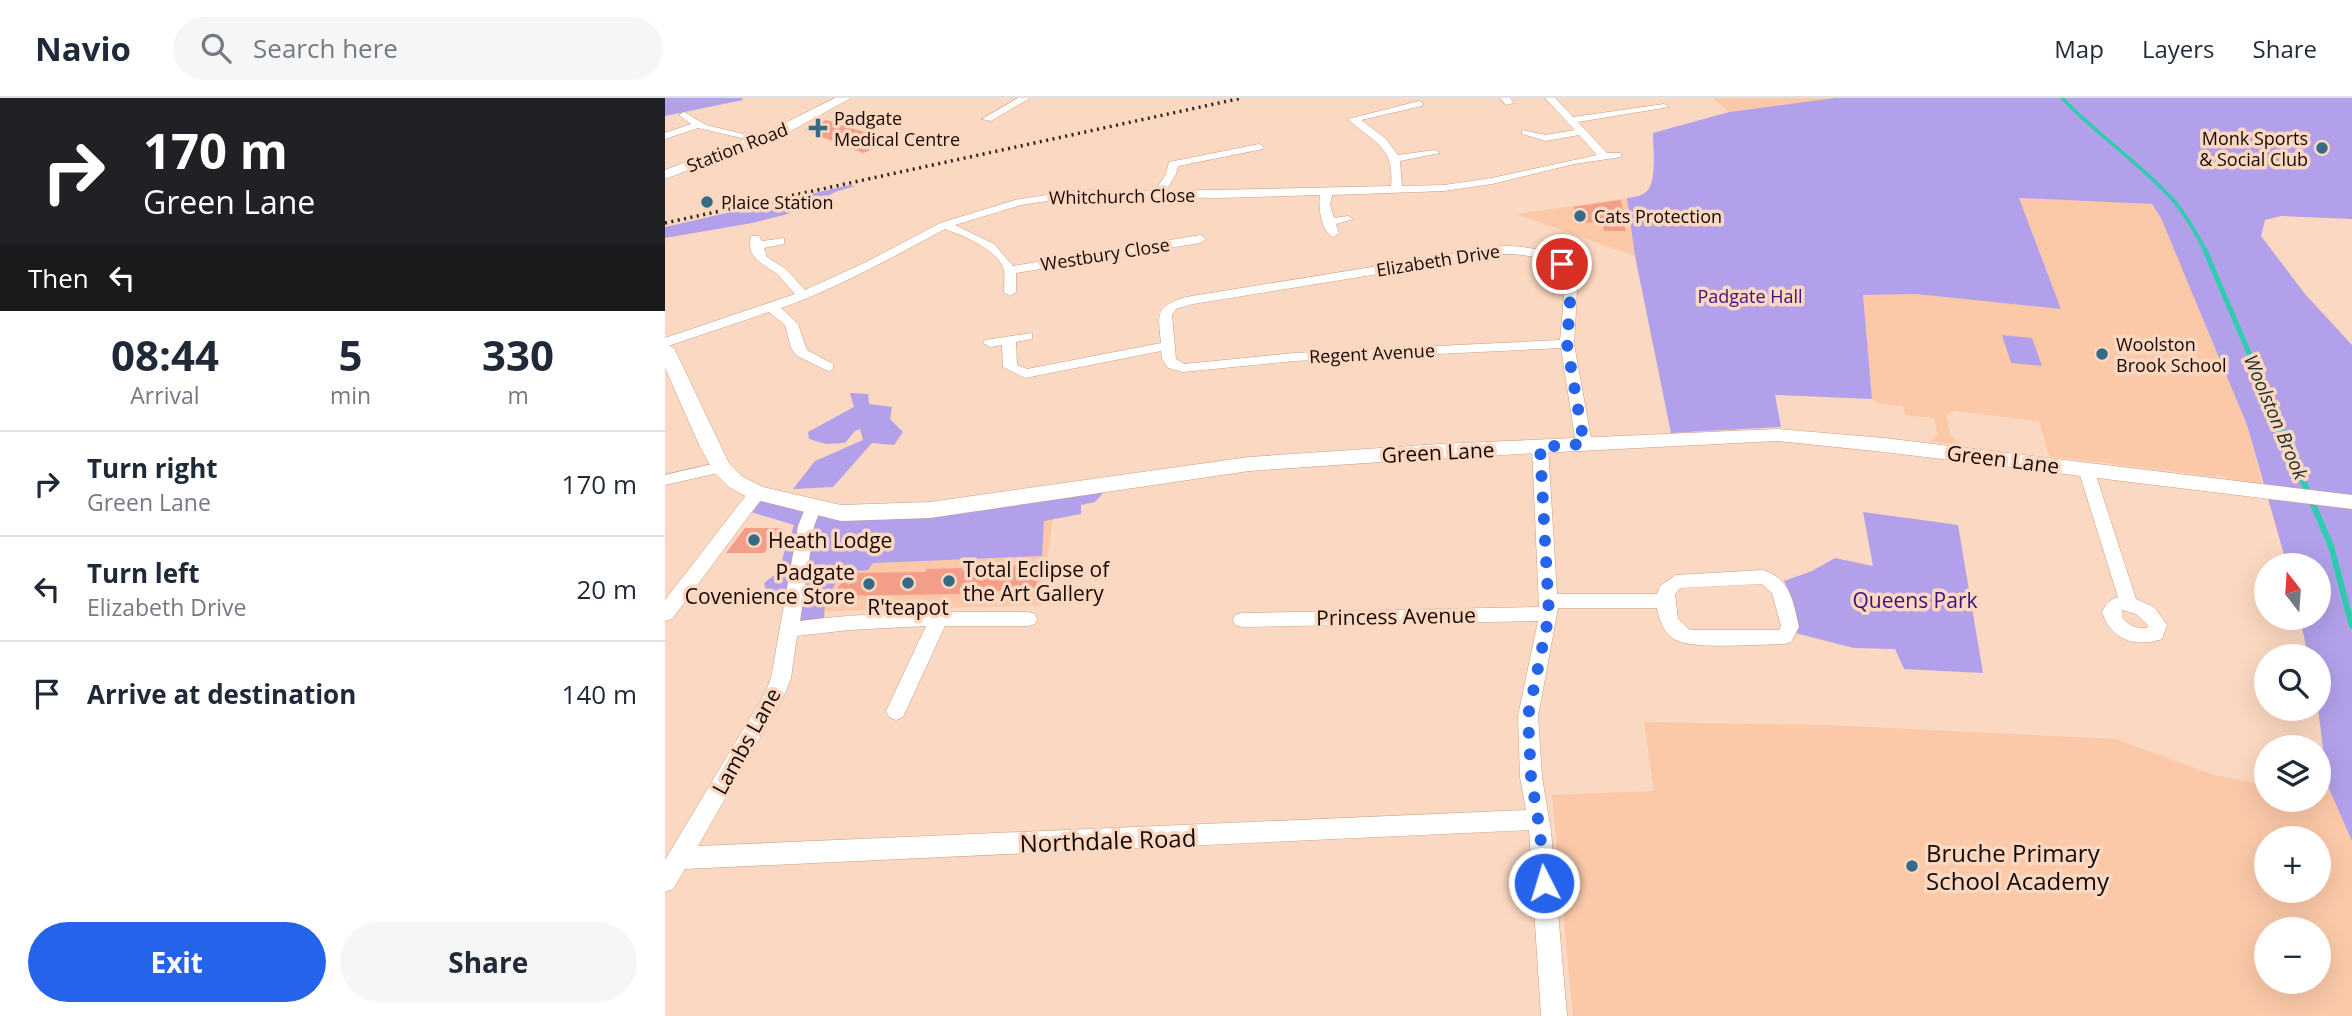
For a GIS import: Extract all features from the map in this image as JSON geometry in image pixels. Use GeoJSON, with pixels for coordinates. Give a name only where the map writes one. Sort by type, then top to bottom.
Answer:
{"type":"FeatureCollection","features":[{"type":"Feature","properties":{"kind":"street","name":"Station Road"},"geometry":{"type":"LineString","coordinates":[[665,175],[759,139],[845,98]]}},
{"type":"Feature","properties":{"kind":"street"},"geometry":{"type":"LineString","coordinates":[[986,121],[1025,98]]}},
{"type":"Feature","properties":{"kind":"street"},"geometry":{"type":"LineString","coordinates":[[1550,98],[1581,132]]}},
{"type":"Feature","properties":{"kind":"street"},"geometry":{"type":"LineString","coordinates":[[1570,120],[1667,110],[1654,98]]}},
{"type":"Feature","properties":{"kind":"street"},"geometry":{"type":"LineString","coordinates":[[1396,190],[1399,175],[1397,158],[1383,141],[1350,116],[1419,105]]}},
{"type":"Feature","properties":{"kind":"street"},"geometry":{"type":"LineString","coordinates":[[684,115],[698,125],[759,139]]}},
{"type":"Feature","properties":{"kind":"street"},"geometry":{"type":"LineString","coordinates":[[665,136],[698,125]]}},
{"type":"Feature","properties":{"kind":"street"},"geometry":{"type":"LineString","coordinates":[[1526,132],[1545,138],[1581,132]]}},
{"type":"Feature","properties":{"kind":"street","name":"Whitchurch Close"},"geometry":{"type":"LineString","coordinates":[[665,342],[803,296],[870,265],[944,225],[1000,206],[1048,196],[1095,193],[1444,188],[1492,181],[1559,164],[1611,156],[1581,132]]}},
{"type":"Feature","properties":{"kind":"street"},"geometry":{"type":"LineString","coordinates":[[1158,194],[1171,174],[1172,160],[1259,148]]}},
{"type":"Feature","properties":{"kind":"street"},"geometry":{"type":"LineString","coordinates":[[1397,158],[1435,153]]}},
{"type":"Feature","properties":{"kind":"street"},"geometry":{"type":"LineString","coordinates":[[1327,190],[1324,205],[1331,227],[1348,219]]}},
{"type":"Feature","properties":{"kind":"street","name":"Westbury Close"},"geometry":{"type":"LineString","coordinates":[[944,225],[998,252],[1010,270],[1010,292]]}},
{"type":"Feature","properties":{"kind":"street"},"geometry":{"type":"LineString","coordinates":[[780,240],[755,242],[761,259],[782,272],[803,296]]}},
{"type":"Feature","properties":{"kind":"street","name":"Westbury Close"},"geometry":{"type":"LineString","coordinates":[[1010,270],[1201,240]]}},
{"type":"Feature","properties":{"kind":"street","name":"Elizabeth Drive"},"geometry":{"type":"LineString","coordinates":[[1167,346],[1165,315],[1171,306],[1191,300],[1512,249],[1531,252],[1562,264],[1572,274],[1567,344],[1584,444]]}},
{"type":"Feature","properties":{"kind":"street"},"geometry":{"type":"LineString","coordinates":[[773,308],[791,324],[802,354],[824,359]]}},
{"type":"Feature","properties":{"kind":"street"},"geometry":{"type":"LineString","coordinates":[[990,343],[1027,336]]}},
{"type":"Feature","properties":{"kind":"street"},"geometry":{"type":"LineString","coordinates":[[1009,339],[1010,367],[1025,374],[1167,346]]}},
{"type":"Feature","properties":{"kind":"street","name":"Regent Avenue"},"geometry":{"type":"LineString","coordinates":[[1167,346],[1171,363],[1177,367],[1294,357],[1567,344]]}},
{"type":"Feature","properties":{"kind":"street","name":"Green Lane"},"geometry":{"type":"LineString","coordinates":[[665,348],[670,372],[721,467],[736,482],[757,493],[841,513],[900,513],[1249,464],[1777,435],[1822,438],[2352,502]]}},
{"type":"Feature","properties":{"kind":"street"},"geometry":{"type":"LineString","coordinates":[[1540,447],[1550,608],[1528,716],[1531,777],[1554,1016]]}},
{"type":"Feature","properties":{"kind":"street"},"geometry":{"type":"LineString","coordinates":[[665,480],[721,467]]}},
{"type":"Feature","properties":{"kind":"street"},"geometry":{"type":"LineString","coordinates":[[2086,469],[2129,604]]}},
{"type":"Feature","properties":{"kind":"street"},"geometry":{"type":"LineString","coordinates":[[665,614],[757,493]]}},
{"type":"Feature","properties":{"kind":"street","name":"Lambs Lane"},"geometry":{"type":"LineString","coordinates":[[665,881],[775,696],[790,630],[806,526],[813,508]]}},
{"type":"Feature","properties":{"kind":"street"},"geometry":{"type":"LineString","coordinates":[[1763,577],[1779,586],[1790,628],[1784,637],[1777,639],[1689,637],[1682,635],[1671,625],[1665,601],[1667,591],[1676,582],[1763,577]]}},
{"type":"Feature","properties":{"kind":"street","name":"Princess Avenue"},"geometry":{"type":"LineString","coordinates":[[1242,620],[1665,601]]}},
{"type":"Feature","properties":{"kind":"street"},"geometry":{"type":"LineString","coordinates":[[896,711],[939,619]]}},
{"type":"Feature","properties":{"kind":"street"},"geometry":{"type":"LineString","coordinates":[[790,630],[834,623],[1028,619]]}},
{"type":"Feature","properties":{"kind":"street","name":"Northdale Road"},"geometry":{"type":"LineString","coordinates":[[679,858],[1519,822],[1537,818]]}},
{"type":"Feature","properties":{"kind":"shaded area"},"geometry":{"type":"Polygon","coordinates":[[[1713,98],[1835,98],[1729,112],[1713,98]]]}},
{"type":"Feature","properties":{"kind":"shaded area"},"geometry":{"type":"Polygon","coordinates":[[[1627,198],[1635,256],[1516,214],[1627,198]]]}},
{"type":"Feature","properties":{"kind":"shaded area","name":"Woolston Brook School"},"geometry":{"type":"Polygon","coordinates":[[[2019,198],[2152,204],[2161,217],[2247,425],[2262,484],[2232,480],[2217,474],[2217,477],[2049,456],[2039,421],[1955,411],[1946,414],[1951,436],[1963,445],[1929,441],[1938,435],[1934,418],[1905,415],[1903,406],[1878,404],[1872,399],[1863,295],[1915,294],[2061,309],[2019,198]]]}},
{"type":"Feature","properties":{"kind":"shaded area"},"geometry":{"type":"Polygon","coordinates":[[[1055,499],[1042,605],[805,612],[817,521],[1055,499]]]}},
{"type":"Feature","properties":{"kind":"shaded area","name":"Bruche Primary School Academy"},"geometry":{"type":"Polygon","coordinates":[[[1644,722],[1828,725],[2115,739],[2214,775],[2254,783],[2254,812],[2331,812],[2331,793],[2352,841],[2352,1016],[1573,1016],[1552,795],[1654,791],[1644,722]]]}},
{"type":"Feature","properties":{"kind":"green space"},"geometry":{"type":"Polygon","coordinates":[[[665,98],[742,98],[743,100],[665,116],[665,98]]]}},
{"type":"Feature","properties":{"kind":"green space","name":"Padgate Hall"},"geometry":{"type":"Polygon","coordinates":[[[1835,98],[2352,98],[2352,219],[2281,216],[2265,220],[2261,236],[2305,294],[2352,345],[2352,841],[2331,793],[2331,735],[2321,735],[2320,721],[2331,721],[2331,644],[2305,644],[2303,630],[2331,630],[2331,553],[2284,553],[2247,425],[2161,218],[2152,204],[2019,198],[2061,309],[1915,294],[1863,295],[1872,399],[1775,395],[1781,427],[1671,433],[1635,256],[1627,198],[1644,194],[1651,184],[1654,162],[1653,133],[1729,112],[1835,98]]]}},
{"type":"Feature","properties":{"kind":"green space"},"geometry":{"type":"Polygon","coordinates":[[[855,186],[784,215],[665,238],[665,227],[855,186]]]}},
{"type":"Feature","properties":{"kind":"green space"},"geometry":{"type":"Polygon","coordinates":[[[2002,335],[2032,338],[2042,366],[2011,363],[2002,335]]]}},
{"type":"Feature","properties":{"kind":"green space"},"geometry":{"type":"Polygon","coordinates":[[[850,393],[868,394],[869,404],[892,407],[890,419],[903,432],[894,445],[872,443],[833,487],[793,489],[815,461],[863,440],[860,429],[845,443],[826,444],[809,439],[808,432],[854,407],[850,393]]]}},
{"type":"Feature","properties":{"kind":"green space"},"geometry":{"type":"Polygon","coordinates":[[[1096,483],[1103,493],[1095,502],[1081,505],[1081,514],[1044,521],[1042,556],[873,563],[868,570],[843,572],[825,600],[824,620],[795,625],[784,596],[767,595],[764,583],[781,570],[794,525],[751,512],[764,498],[807,504],[826,517],[890,516],[1096,483]]]}},
{"type":"Feature","properties":{"kind":"green space","name":"Queens Park"},"geometry":{"type":"Polygon","coordinates":[[[1863,512],[1958,525],[1983,673],[1904,669],[1895,649],[1854,648],[1795,633],[1796,614],[1784,581],[1812,571],[1835,558],[1873,566],[1863,512]]]}},
{"type":"Feature","properties":{"kind":"building"},"geometry":{"type":"Polygon","coordinates":[[[826,120],[893,141],[863,153],[804,130],[826,120]]]}},
{"type":"Feature","properties":{"kind":"building","name":"Cats Protection"},"geometry":{"type":"Polygon","coordinates":[[[1621,200],[1626,231],[1604,231],[1603,221],[1585,223],[1573,207],[1621,200]]]}},
{"type":"Feature","properties":{"kind":"building","name":"Heath Lodge"},"geometry":{"type":"Polygon","coordinates":[[[745,528],[782,528],[764,553],[726,553],[745,528]]]}},
{"type":"Feature","properties":{"kind":"building"},"geometry":{"type":"Polygon","coordinates":[[[1020,565],[1020,568],[1039,565],[1036,588],[956,594],[831,596],[849,573],[925,572],[927,569],[962,568],[981,570],[1020,565]]]}},
{"type":"Feature","properties":{"kind":"waterway","name":"Woolston Brook"},"geometry":{"type":"LineString","coordinates":[[2062,98],[2174,201],[2205,251]]}},
{"type":"Feature","properties":{"kind":"waterway","name":"Woolston Brook"},"geometry":{"type":"LineString","coordinates":[[2205,251],[2289,447]]}},
{"type":"Feature","properties":{"kind":"waterway","name":"Woolston Brook"},"geometry":{"type":"LineString","coordinates":[[2288,446],[2331,546],[2352,626]]}},
{"type":"Feature","properties":{"kind":"railway"},"geometry":{"type":"LineString","coordinates":[[665,223],[1242,98]]}},
{"type":"Feature","properties":{"kind":"place","name":"Padgate Medical Centre"},"geometry":{"type":"Point","coordinates":[818,128]}},
{"type":"Feature","properties":{"kind":"place","name":"Monk Sports & Social Club"},"geometry":{"type":"Point","coordinates":[2322,148]}},
{"type":"Feature","properties":{"kind":"place","name":"Plaice Station"},"geometry":{"type":"Point","coordinates":[707,202]}},
{"type":"Feature","properties":{"kind":"place","name":"Cats Protection"},"geometry":{"type":"Point","coordinates":[1580,216]}},
{"type":"Feature","properties":{"kind":"place","name":"Woolston Brook School"},"geometry":{"type":"Point","coordinates":[2102,354]}},
{"type":"Feature","properties":{"kind":"place","name":"Heath Lodge"},"geometry":{"type":"Point","coordinates":[754,540]}},
{"type":"Feature","properties":{"kind":"place","name":"Total Eclipse of the Art Gallery"},"geometry":{"type":"Point","coordinates":[949,581]}},
{"type":"Feature","properties":{"kind":"place","name":"R'teapot"},"geometry":{"type":"Point","coordinates":[908,583]}},
{"type":"Feature","properties":{"kind":"place","name":"Padgate Covenience Store"},"geometry":{"type":"Point","coordinates":[869,584]}},
{"type":"Feature","properties":{"kind":"place","name":"Bruche Primary School Academy"},"geometry":{"type":"Point","coordinates":[1912,866]}},
{"type":"Feature","properties":{"kind":"route"},"geometry":{"type":"LineString","coordinates":[[1544,883],[1540,831],[1531,777],[1528,716],[1550,601],[1540,447],[1584,444],[1567,344],[1573,280],[1569,269],[1562,264]]}}]}
